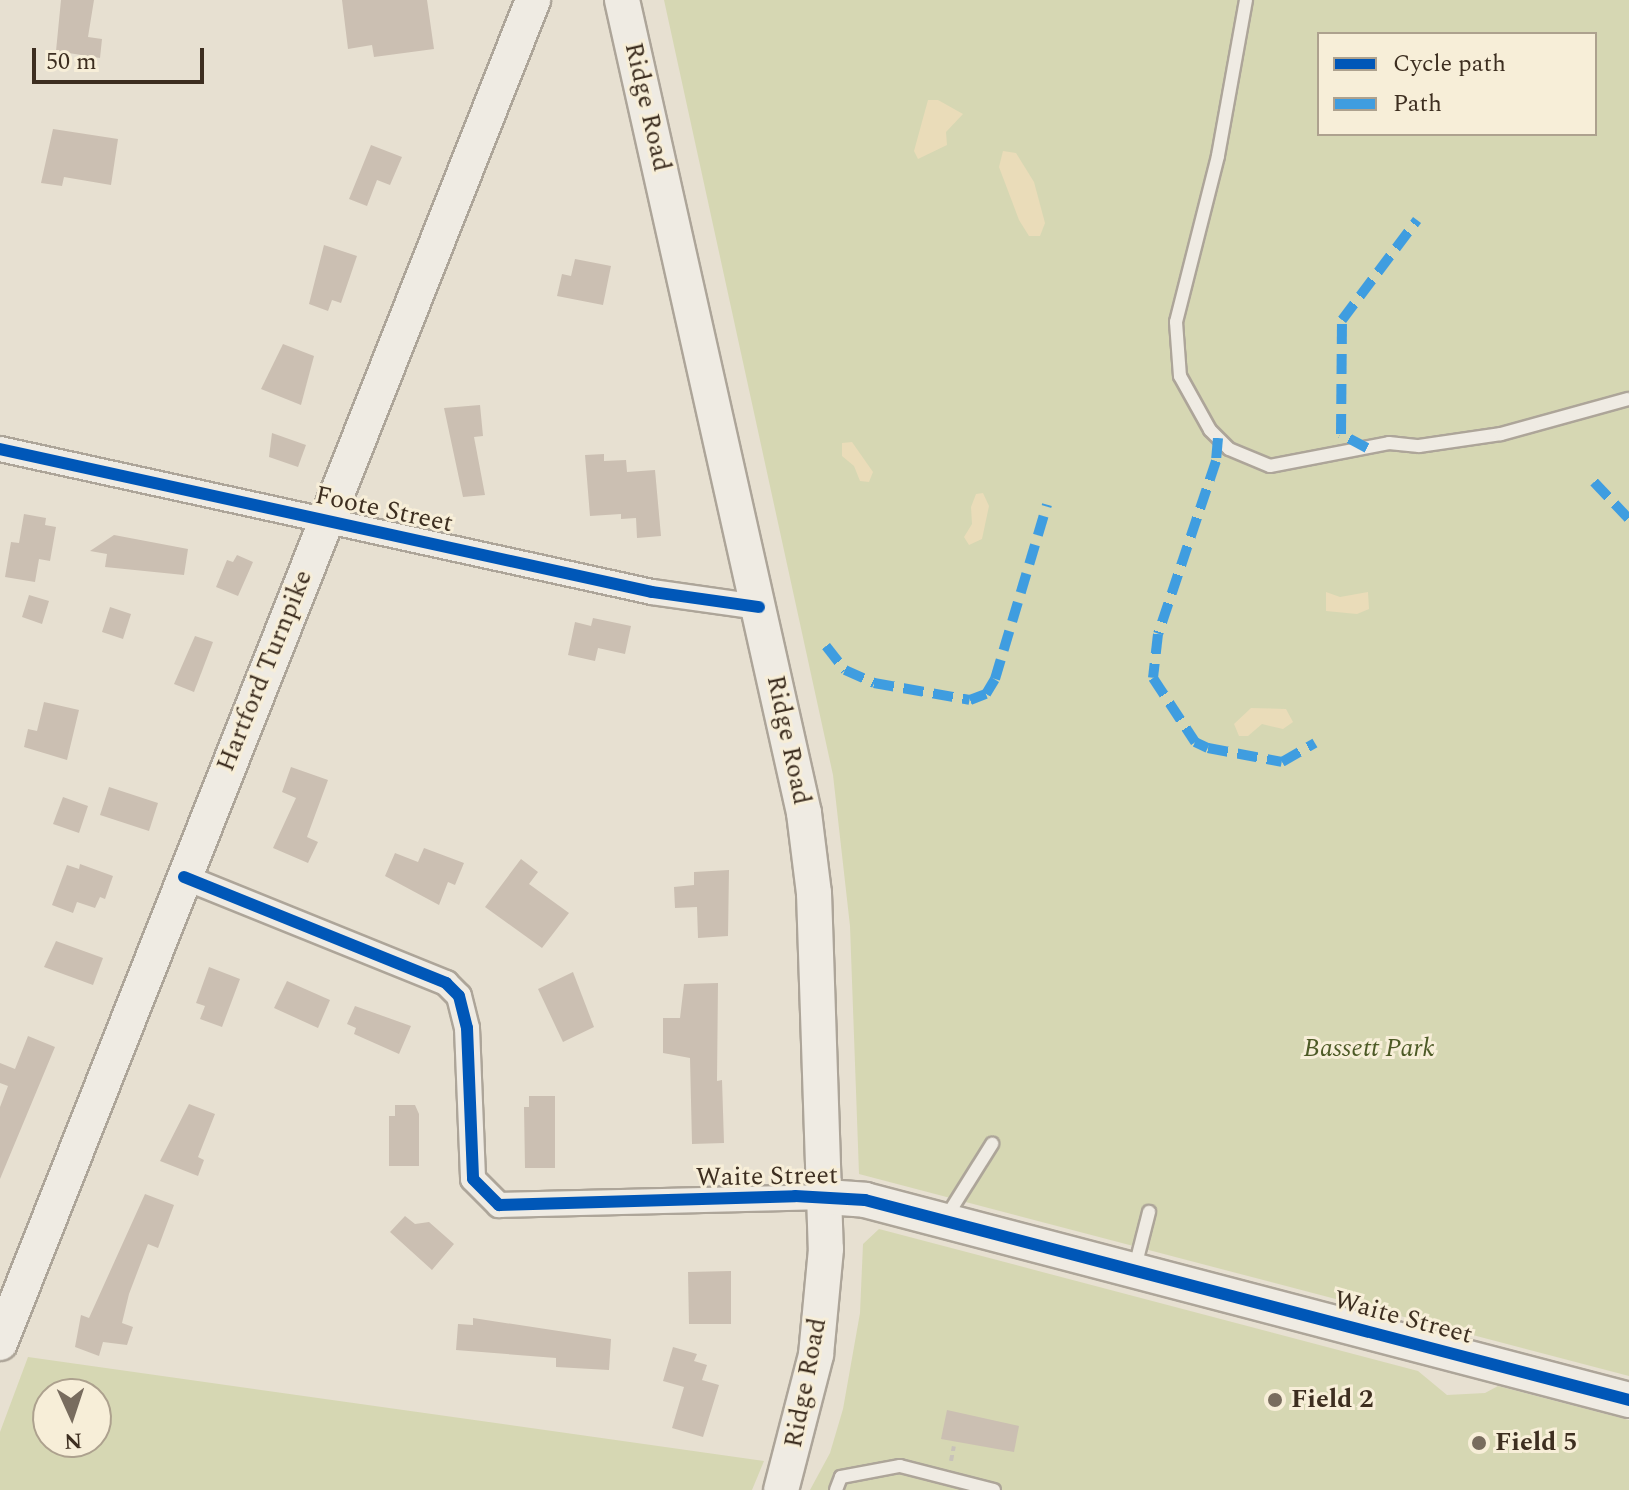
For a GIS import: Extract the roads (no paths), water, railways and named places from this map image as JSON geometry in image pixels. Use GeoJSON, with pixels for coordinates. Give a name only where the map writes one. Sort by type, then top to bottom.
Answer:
{"type":"FeatureCollection","features":[{"type":"Feature","properties":{"kind":"main road","name":"Hartford Turnpike"},"geometry":{"type":"LineString","coordinates":[[0,1343],[533,0]]}},
{"type":"Feature","properties":{"kind":"main road","name":"Ridge Road"},"geometry":{"type":"LineString","coordinates":[[622,0],[759,607],[809,851],[826,1197],[816,1355],[781,1490]]}},
{"type":"Feature","properties":{"kind":"main road","name":"Waite Street"},"geometry":{"type":"LineString","coordinates":[[826,1197],[865,1200],[1629,1400]]}},
{"type":"Feature","properties":{"kind":"street","name":"Foote Street"},"geometry":{"type":"LineString","coordinates":[[0,449],[652,592],[759,607]]}},
{"type":"Feature","properties":{"kind":"street","name":"Waite Street"},"geometry":{"type":"LineString","coordinates":[[184,877],[446,983],[459,996],[467,1028],[473,1179],[483,1195],[499,1205],[826,1197]]}},
{"type":"Feature","properties":{"kind":"lane"},"geometry":{"type":"LineString","coordinates":[[1246,0],[1218,156],[1176,322],[1180,376],[1210,430],[1229,449],[1270,466],[1389,443],[1419,446],[1486,437],[1628,399]]}},
{"type":"Feature","properties":{"kind":"lane"},"geometry":{"type":"LineString","coordinates":[[944,1221],[992,1144]]}},
{"type":"Feature","properties":{"kind":"lane"},"geometry":{"type":"LineString","coordinates":[[1134,1270],[1149,1212]]}},
{"type":"Feature","properties":{"kind":"lane"},"geometry":{"type":"LineString","coordinates":[[836,1490],[841,1477],[900,1466],[994,1490]]}},
{"type":"Feature","properties":{"kind":"place","name":"Field 2"},"geometry":{"type":"Point","coordinates":[1275,1400]}},
{"type":"Feature","properties":{"kind":"place","name":"Field 5"},"geometry":{"type":"Point","coordinates":[1479,1443]}},
{"type":"Feature","properties":{"kind":"park label","name":"Bassett Park"},"geometry":{"type":"Point","coordinates":[1369,1049]}}]}
